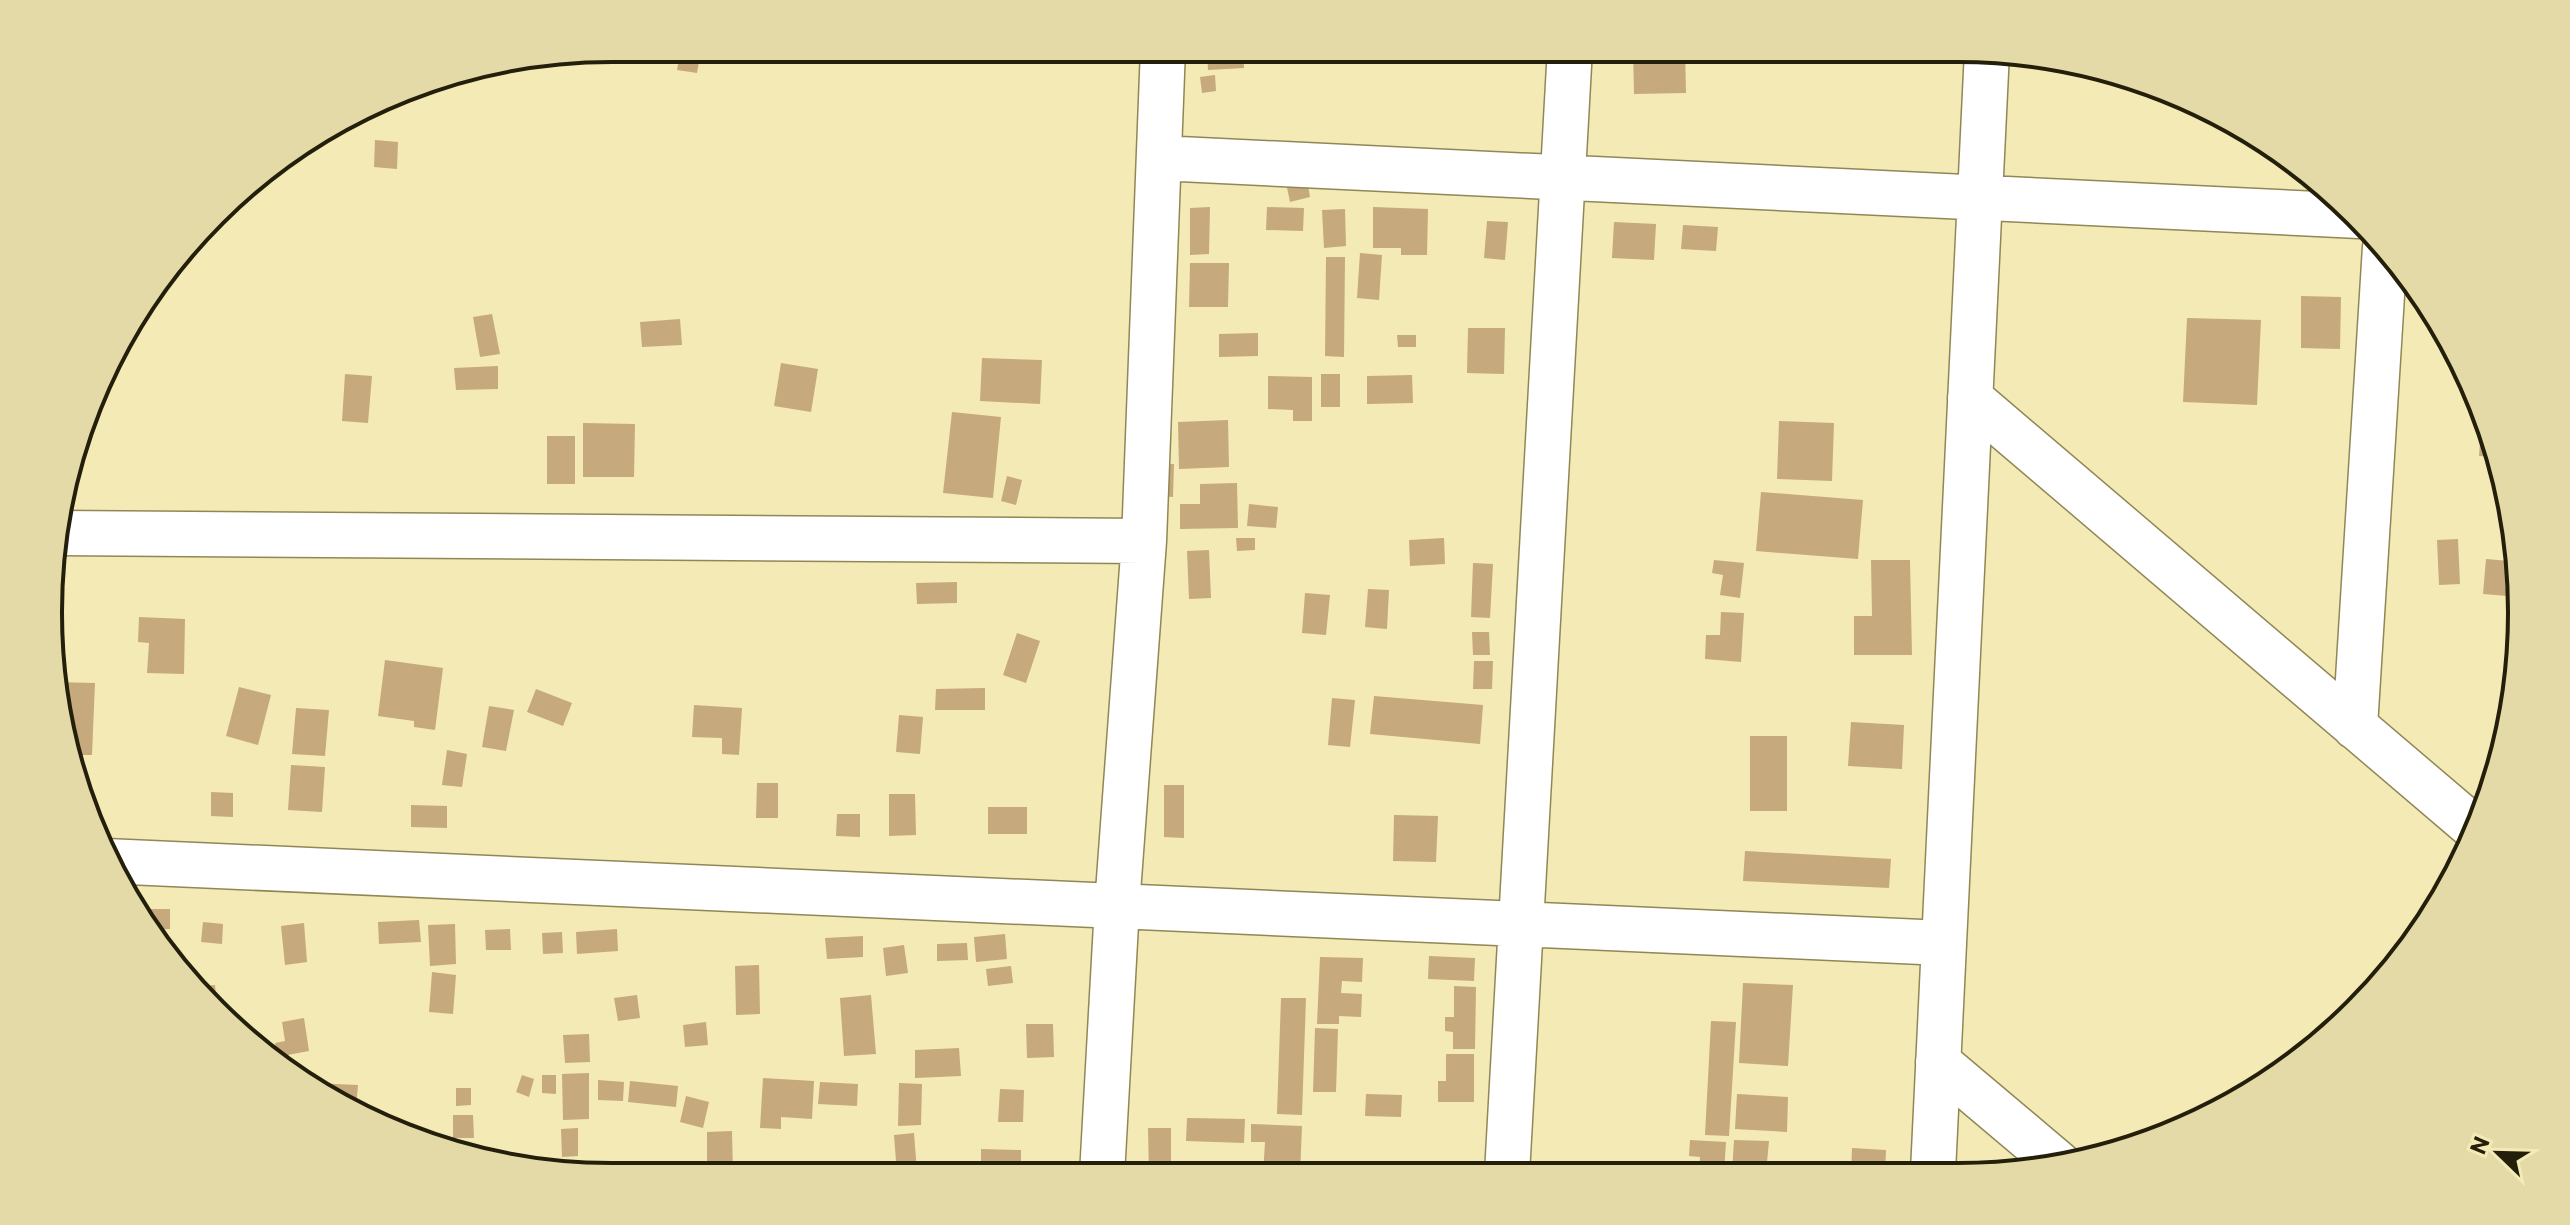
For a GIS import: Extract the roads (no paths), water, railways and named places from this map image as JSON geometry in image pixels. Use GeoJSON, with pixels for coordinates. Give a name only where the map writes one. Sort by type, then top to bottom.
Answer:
{"type":"FeatureCollection","features":[{"type":"Feature","properties":{"kind":"street"},"geometry":{"type":"LineString","coordinates":[[1103,1163],[1117,906],[1144,541],[1162,62]]}},
{"type":"Feature","properties":{"kind":"street"},"geometry":{"type":"LineString","coordinates":[[1508,1163],[1569,62]]}},
{"type":"Feature","properties":{"kind":"street"},"geometry":{"type":"LineString","coordinates":[[1933,1163],[1986,63]]}},
{"type":"Feature","properties":{"kind":"street"},"geometry":{"type":"LineString","coordinates":[[1159,158],[2338,215]]}},
{"type":"Feature","properties":{"kind":"street"},"geometry":{"type":"LineString","coordinates":[[2355,727],[2384,265]]}},
{"type":"Feature","properties":{"kind":"street"},"geometry":{"type":"LineString","coordinates":[[1970,398],[2467,821]]}},
{"type":"Feature","properties":{"kind":"street"},"geometry":{"type":"LineString","coordinates":[[68,533],[1144,541]]}},
{"type":"Feature","properties":{"kind":"street"},"geometry":{"type":"LineString","coordinates":[[122,862],[1944,943]]}},
{"type":"Feature","properties":{"kind":"street"},"geometry":{"type":"LineString","coordinates":[[1938,1062],[2048,1155]]}}]}
